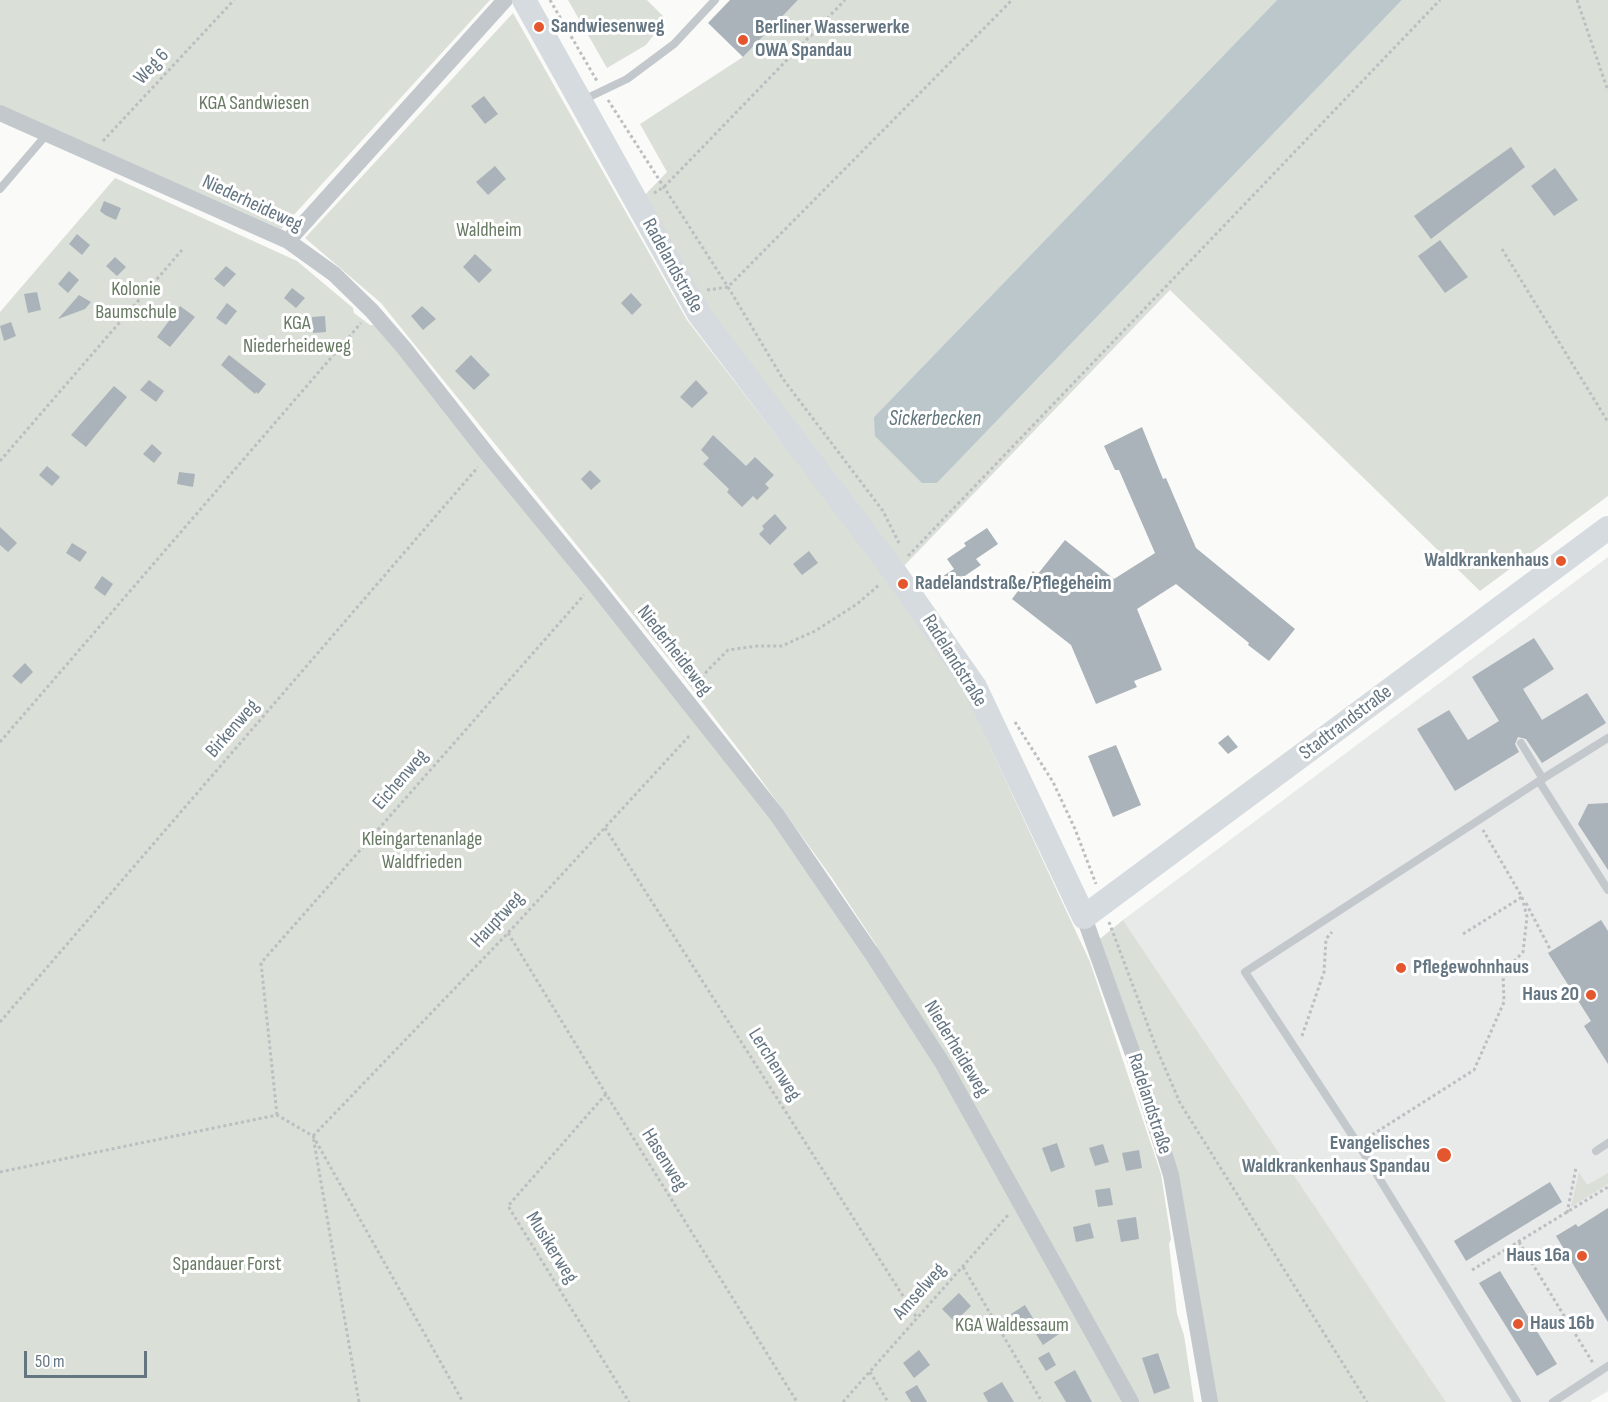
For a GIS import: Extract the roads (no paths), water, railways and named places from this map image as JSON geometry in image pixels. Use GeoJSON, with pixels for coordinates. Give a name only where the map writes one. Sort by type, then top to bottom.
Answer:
{"type":"FeatureCollection","features":[{"type":"Feature","properties":{"kind":"street"},"geometry":{"type":"LineString","coordinates":[[288,241],[505,0]]}},
{"type":"Feature","properties":{"kind":"street","name":"Radelandstraße"},"geometry":{"type":"LineString","coordinates":[[524,0],[699,314],[893,570],[975,687],[1084,918],[1134,1057],[1171,1174],[1210,1402]]}},
{"type":"Feature","properties":{"kind":"street","name":"Niederheideweg"},"geometry":{"type":"LineString","coordinates":[[0,113],[288,241],[334,274],[372,310],[777,815],[872,954],[943,1064],[1131,1402]]}},
{"type":"Feature","properties":{"kind":"street","name":"Stadtrandstraße"},"geometry":{"type":"LineString","coordinates":[[1084,918],[1608,528]]}},
{"type":"Feature","properties":{"kind":"lane"},"geometry":{"type":"LineString","coordinates":[[581,101],[627,79],[674,44],[715,0]]}},
{"type":"Feature","properties":{"kind":"lane"},"geometry":{"type":"LineString","coordinates":[[0,189],[47,133]]}},
{"type":"Feature","properties":{"kind":"lane"},"geometry":{"type":"LineString","coordinates":[[1517,1402],[1358,1144],[1245,972],[1608,738]]}},
{"type":"Feature","properties":{"kind":"lane"},"geometry":{"type":"LineString","coordinates":[[1521,743],[1608,890]]}},
{"type":"Feature","properties":{"kind":"lane"},"geometry":{"type":"LineString","coordinates":[[1596,1151],[1608,1143]]}},
{"type":"Feature","properties":{"kind":"lane"},"geometry":{"type":"LineString","coordinates":[[1553,1402],[1608,1366]]}},
{"type":"Feature","properties":{"kind":"water","name":"Sickerbecken"},"geometry":{"type":"Polygon","coordinates":[[[1277,0],[1402,0],[937,483],[922,483],[875,436],[874,417],[1277,0]]]}},
{"type":"Feature","properties":{"kind":"place","name":"Sandwiesenweg"},"geometry":{"type":"Point","coordinates":[539,27]}},
{"type":"Feature","properties":{"kind":"place","name":"Berliner Wasserwerke OWA Spandau"},"geometry":{"type":"Point","coordinates":[743,40]}},
{"type":"Feature","properties":{"kind":"place","name":"Waldkrankenhaus"},"geometry":{"type":"Point","coordinates":[1561,561]}},
{"type":"Feature","properties":{"kind":"place","name":"Radelandstraße/Pflegeheim"},"geometry":{"type":"Point","coordinates":[903,584]}},
{"type":"Feature","properties":{"kind":"place","name":"Pflegewohnhaus"},"geometry":{"type":"Point","coordinates":[1401,968]}},
{"type":"Feature","properties":{"kind":"place","name":"Haus 20"},"geometry":{"type":"Point","coordinates":[1591,995]}},
{"type":"Feature","properties":{"kind":"place","name":"Evangelisches Waldkrankenhaus Spandau"},"geometry":{"type":"Point","coordinates":[1444,1155]}},
{"type":"Feature","properties":{"kind":"place","name":"Haus 16a"},"geometry":{"type":"Point","coordinates":[1582,1256]}},
{"type":"Feature","properties":{"kind":"place","name":"Haus 16b"},"geometry":{"type":"Point","coordinates":[1518,1324]}},
{"type":"Feature","properties":{"kind":"park label","name":"KGA Sandwiesen"},"geometry":{"type":"Point","coordinates":[254,104]}},
{"type":"Feature","properties":{"kind":"park label","name":"Waldheim"},"geometry":{"type":"Point","coordinates":[489,231]}},
{"type":"Feature","properties":{"kind":"park label","name":"Kolonie Baumschule"},"geometry":{"type":"Point","coordinates":[136,302]}},
{"type":"Feature","properties":{"kind":"park label","name":"KGA Niederheideweg"},"geometry":{"type":"Point","coordinates":[297,336]}},
{"type":"Feature","properties":{"kind":"park label","name":"Kleingartenanlage Waldfrieden"},"geometry":{"type":"Point","coordinates":[422,852]}},
{"type":"Feature","properties":{"kind":"park label","name":"Spandauer Forst"},"geometry":{"type":"Point","coordinates":[227,1265]}},
{"type":"Feature","properties":{"kind":"park label","name":"KGA Waldessaum"},"geometry":{"type":"Point","coordinates":[1012,1326]}}]}
